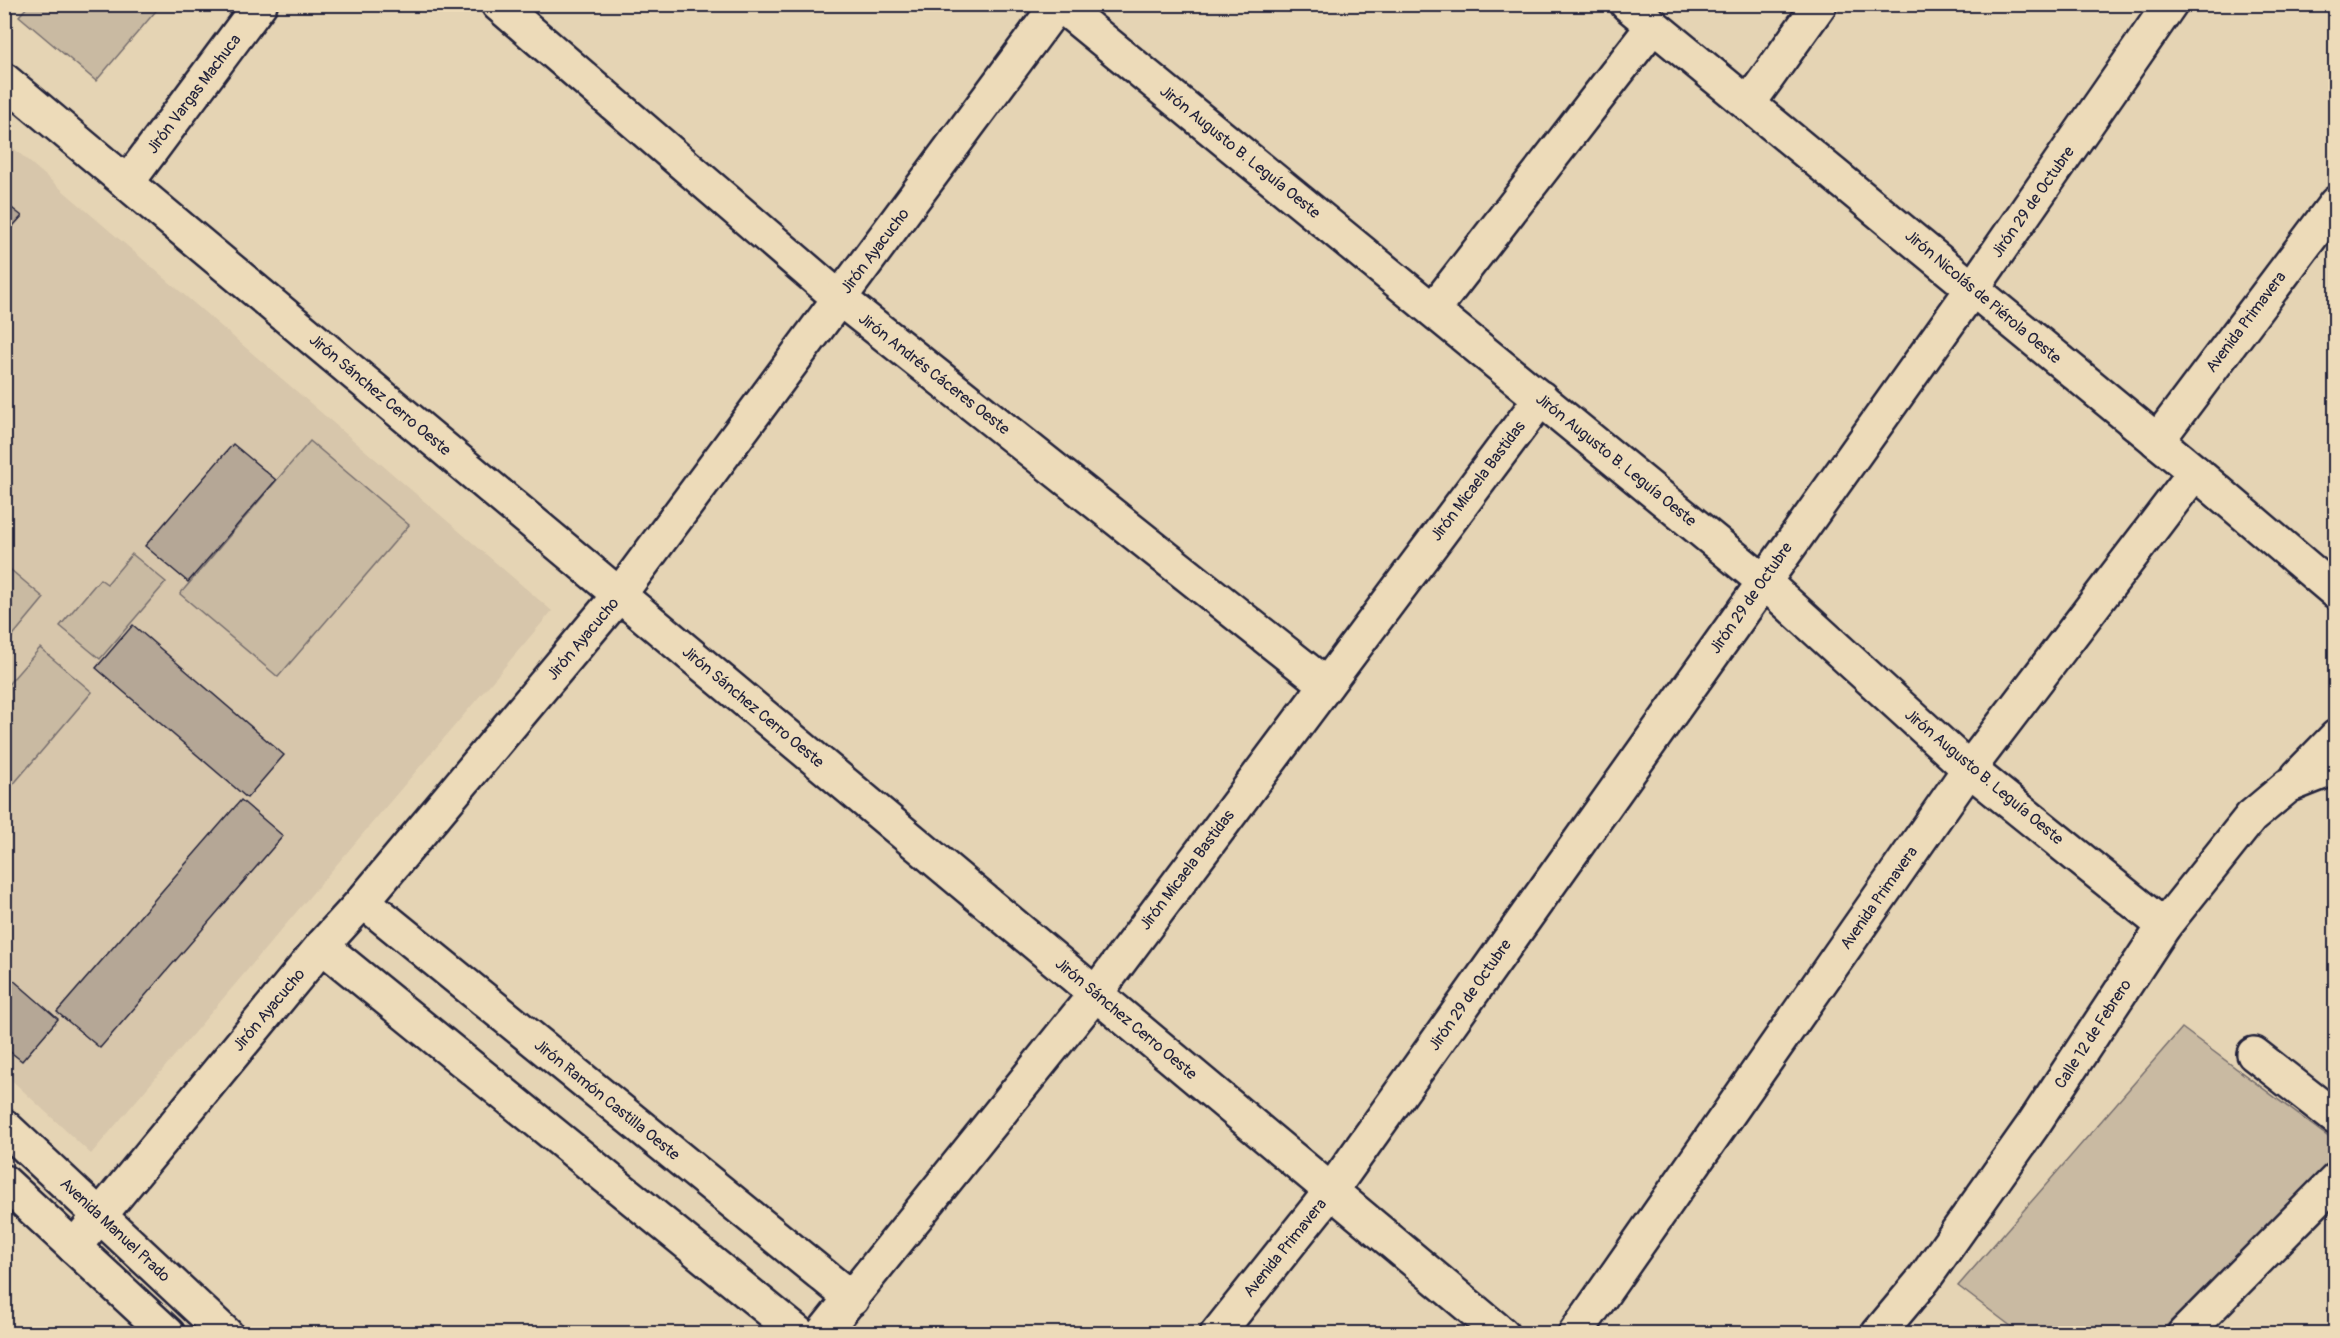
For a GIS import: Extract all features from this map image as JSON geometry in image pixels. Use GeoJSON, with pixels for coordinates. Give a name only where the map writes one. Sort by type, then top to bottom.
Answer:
{"type":"FeatureCollection","features":[{"type":"Feature","properties":{"kind":"street","name":"Jirón Vargas Machuca"},"geometry":{"type":"LineString","coordinates":[[127,183],[260,4]]}},
{"type":"Feature","properties":{"kind":"street","name":"Jirón Andrés Cáceres Oeste"},"geometry":{"type":"LineString","coordinates":[[498,4],[839,298],[1326,685]]}},
{"type":"Feature","properties":{"kind":"street","name":"Jirón Ayacucho"},"geometry":{"type":"LineString","coordinates":[[74,1247],[322,946],[363,901],[620,595],[1058,4]]}},
{"type":"Feature","properties":{"kind":"street","name":"Jirón Augusto B. Leguía Oeste"},"geometry":{"type":"LineString","coordinates":[[1058,4],[1763,581],[1969,769],[2164,926]]}},
{"type":"Feature","properties":{"kind":"street","name":"Jirón Nicolás de Piérola Oeste"},"geometry":{"type":"LineString","coordinates":[[1627,4],[2195,472],[2336,592]]}},
{"type":"Feature","properties":{"kind":"street"},"geometry":{"type":"LineString","coordinates":[[1749,103],[1820,4]]}},
{"type":"Feature","properties":{"kind":"street","name":"Jirón 29 de Octubre"},"geometry":{"type":"LineString","coordinates":[[1331,1191],[1973,288],[2170,4]]}},
{"type":"Feature","properties":{"kind":"street"},"geometry":{"type":"LineString","coordinates":[[1432,310],[1653,26]]}},
{"type":"Feature","properties":{"kind":"street","name":"Jirón Sánchez Cerro Oeste"},"geometry":{"type":"LineString","coordinates":[[4,80],[1502,1334]]}},
{"type":"Feature","properties":{"kind":"street","name":"Avenida Primavera"},"geometry":{"type":"LineString","coordinates":[[2157,441],[2332,214]]}},
{"type":"Feature","properties":{"kind":"street","name":"Jirón Micaela Bastidas"},"geometry":{"type":"LineString","coordinates":[[822,1334],[1096,993],[1541,398]]}},
{"type":"Feature","properties":{"kind":"street","name":"Avenida Primavera"},"geometry":{"type":"LineString","coordinates":[[1575,1334],[1969,769],[2195,472]]}},
{"type":"Feature","properties":{"kind":"street"},"geometry":{"type":"LineString","coordinates":[[2288,786],[2336,737]]}},
{"type":"Feature","properties":{"kind":"street","name":"Calle 12 de Febrero"},"geometry":{"type":"LineString","coordinates":[[1878,1334],[1924,1279],[2033,1125],[2164,926],[2251,817],[2288,786],[2336,766]]}},
{"type":"Feature","properties":{"kind":"street","name":"Jirón Ramón Castilla Oeste"},"geometry":{"type":"LineString","coordinates":[[363,901],[852,1299]]}},
{"type":"Feature","properties":{"kind":"street"},"geometry":{"type":"LineString","coordinates":[[322,946],[799,1334]]}},
{"type":"Feature","properties":{"kind":"street"},"geometry":{"type":"LineString","coordinates":[[2254,1054],[2336,1118]]}},
{"type":"Feature","properties":{"kind":"street","name":"Avenida Manuel Prado"},"geometry":{"type":"LineString","coordinates":[[4,1126],[226,1334]]}},
{"type":"Feature","properties":{"kind":"street"},"geometry":{"type":"LineString","coordinates":[[2184,1334],[2336,1180]]}},
{"type":"Feature","properties":{"kind":"street"},"geometry":{"type":"LineString","coordinates":[[4,1182],[168,1334]]}},
{"type":"Feature","properties":{"kind":"street","name":"Avenida Primavera"},"geometry":{"type":"LineString","coordinates":[[1217,1334],[1331,1191]]}},
{"type":"Feature","properties":{"kind":"shaded area"},"geometry":{"type":"Polygon","coordinates":[[[29,5],[161,5],[96,81],[19,16],[29,5]]]}},
{"type":"Feature","properties":{"kind":"shaded area"},"geometry":{"type":"Polygon","coordinates":[[[4,140],[552,611],[91,1154],[5,1074],[4,140]]]}},
{"type":"Feature","properties":{"kind":"shaded area"},"geometry":{"type":"Polygon","coordinates":[[[310,441],[409,525],[278,677],[180,594],[310,441]]]}},
{"type":"Feature","properties":{"kind":"shaded area"},"geometry":{"type":"Polygon","coordinates":[[[132,554],[166,582],[100,659],[60,626],[100,579],[107,584],[132,554]]]}},
{"type":"Feature","properties":{"kind":"shaded area"},"geometry":{"type":"Polygon","coordinates":[[[5,565],[44,598],[5,645],[5,565]]]}},
{"type":"Feature","properties":{"kind":"shaded area"},"geometry":{"type":"Polygon","coordinates":[[[40,648],[92,692],[5,794],[5,688],[40,648]]]}},
{"type":"Feature","properties":{"kind":"shaded area"},"geometry":{"type":"Polygon","coordinates":[[[2182,1028],[2335,1142],[2335,1159],[2159,1333],[2020,1333],[1958,1286],[2182,1028]]]}},
{"type":"Feature","properties":{"kind":"building"},"geometry":{"type":"Polygon","coordinates":[[[4,202],[22,216],[4,236],[4,202]]]}},
{"type":"Feature","properties":{"kind":"building"},"geometry":{"type":"Polygon","coordinates":[[[233,444],[276,480],[188,582],[145,546],[233,444]]]}},
{"type":"Feature","properties":{"kind":"building"},"geometry":{"type":"Polygon","coordinates":[[[133,625],[284,755],[247,798],[96,668],[133,625]]]}},
{"type":"Feature","properties":{"kind":"building"},"geometry":{"type":"Polygon","coordinates":[[[241,800],[283,836],[100,1048],[57,1012],[241,800]]]}},
{"type":"Feature","properties":{"kind":"building"},"geometry":{"type":"Polygon","coordinates":[[[4,972],[58,1019],[22,1061],[4,1047],[4,972]]]}}]}
